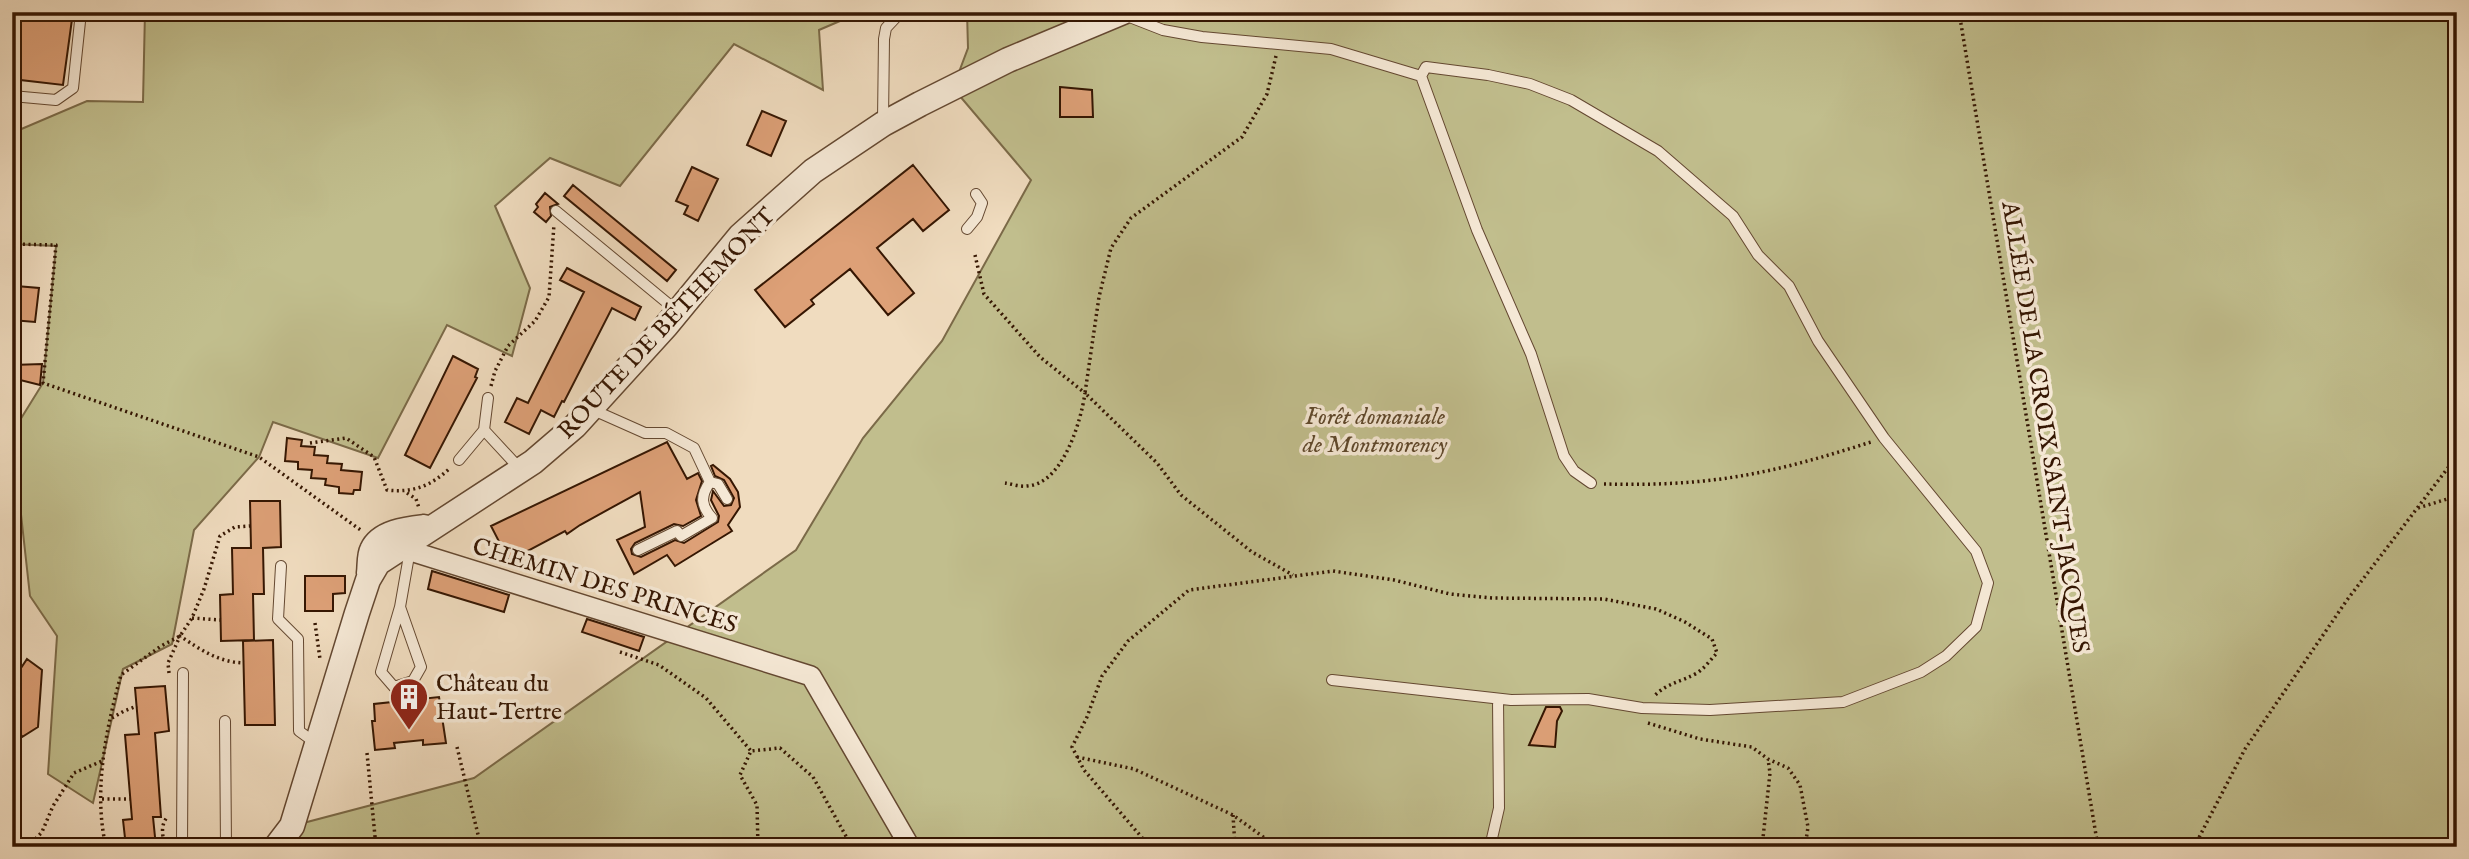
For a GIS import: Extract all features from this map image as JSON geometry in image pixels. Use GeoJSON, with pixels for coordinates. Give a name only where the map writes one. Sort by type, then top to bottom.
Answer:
{"type":"FeatureCollection","features":[{"type":"Feature","properties":{"kind":"street","name":"ROUTE DE BÉTHEMONT"},"geometry":{"type":"LineString","coordinates":[[404,540],[435,525],[521,470],[575,426],[678,312],[740,236],[813,171],[883,124],[1007,60],[1122,13]]}},
{"type":"Feature","properties":{"kind":"street"},"geometry":{"type":"LineString","coordinates":[[280,845],[292,826],[318,745],[368,580],[371,550],[378,542],[404,540]]}},
{"type":"Feature","properties":{"kind":"street","name":"CHEMIN DES PRINCES"},"geometry":{"type":"LineString","coordinates":[[404,540],[811,676],[909,847]]}},
{"type":"Feature","properties":{"kind":"lane"},"geometry":{"type":"LineString","coordinates":[[12,96],[56,100],[73,88],[81,12]]}},
{"type":"Feature","properties":{"kind":"lane"},"geometry":{"type":"LineString","coordinates":[[883,124],[886,28],[901,12]]}},
{"type":"Feature","properties":{"kind":"lane"},"geometry":{"type":"LineString","coordinates":[[1122,13],[1163,30],[1202,37],[1331,49],[1420,76]]}},
{"type":"Feature","properties":{"kind":"lane"},"geometry":{"type":"LineString","coordinates":[[1332,680],[1498,699],[1588,699],[1642,708],[1710,710],[1843,702],[1921,671],[1946,656],[1976,626],[1988,583],[1976,551],[1884,438],[1818,341],[1789,286],[1758,255],[1733,216],[1658,150],[1571,100],[1530,85],[1488,75],[1426,67],[1420,76]]}},
{"type":"Feature","properties":{"kind":"lane"},"geometry":{"type":"LineString","coordinates":[[1420,76],[1477,230],[1531,354],[1564,456],[1574,471],[1591,483]]}},
{"type":"Feature","properties":{"kind":"lane"},"geometry":{"type":"LineString","coordinates":[[967,229],[981,210],[982,203],[976,194]]}},
{"type":"Feature","properties":{"kind":"lane"},"geometry":{"type":"LineString","coordinates":[[556,211],[678,312]]}},
{"type":"Feature","properties":{"kind":"lane"},"geometry":{"type":"LineString","coordinates":[[459,460],[484,430],[488,398]]}},
{"type":"Feature","properties":{"kind":"lane"},"geometry":{"type":"LineString","coordinates":[[590,409],[645,433],[666,433],[694,448],[710,482]]}},
{"type":"Feature","properties":{"kind":"lane"},"geometry":{"type":"LineString","coordinates":[[484,430],[521,470]]}},
{"type":"Feature","properties":{"kind":"lane"},"geometry":{"type":"LineString","coordinates":[[710,482],[718,484],[727,499]]}},
{"type":"Feature","properties":{"kind":"lane"},"geometry":{"type":"LineString","coordinates":[[638,550],[677,531],[681,536],[712,519],[701,500],[710,482]]}},
{"type":"Feature","properties":{"kind":"lane"},"geometry":{"type":"LineString","coordinates":[[400,607],[421,667],[414,681],[394,687],[381,672],[400,607],[404,540]]}},
{"type":"Feature","properties":{"kind":"lane"},"geometry":{"type":"LineString","coordinates":[[281,566],[278,620],[298,639],[299,731],[318,745]]}},
{"type":"Feature","properties":{"kind":"lane"},"geometry":{"type":"LineString","coordinates":[[182,847],[183,673]]}},
{"type":"Feature","properties":{"kind":"lane"},"geometry":{"type":"LineString","coordinates":[[1490,847],[1499,808],[1498,699]]}},
{"type":"Feature","properties":{"kind":"lane"},"geometry":{"type":"LineString","coordinates":[[225,721],[226,847]]}},
{"type":"Feature","properties":{"kind":"path","name":"ALLÉE DE LA CROIX SAINT-JACQUES"},"geometry":{"type":"LineString","coordinates":[[1959,12],[2098,847]]}},
{"type":"Feature","properties":{"kind":"path"},"geometry":{"type":"LineString","coordinates":[[1005,484],[1027,486],[1048,476],[1063,458],[1081,419],[1099,297],[1111,248],[1131,218],[1242,137],[1267,94],[1278,44]]}},
{"type":"Feature","properties":{"kind":"path"},"geometry":{"type":"LineString","coordinates":[[488,398],[495,371],[508,346],[535,321],[549,297],[556,211]]}},
{"type":"Feature","properties":{"kind":"path"},"geometry":{"type":"LineString","coordinates":[[12,244],[56,246],[43,383],[259,457],[363,532]]}},
{"type":"Feature","properties":{"kind":"path"},"geometry":{"type":"LineString","coordinates":[[975,255],[984,294],[1040,357],[1085,393],[1157,463],[1181,495],[1252,552],[1293,575]]}},
{"type":"Feature","properties":{"kind":"path"},"geometry":{"type":"LineString","coordinates":[[310,443],[346,438],[374,457],[387,489],[405,492],[437,480],[459,460]]}},
{"type":"Feature","properties":{"kind":"path"},"geometry":{"type":"LineString","coordinates":[[1591,483],[1642,485],[1735,477],[1833,454],[1884,438]]}},
{"type":"Feature","properties":{"kind":"path"},"geometry":{"type":"LineString","coordinates":[[2194,847],[2245,749],[2347,600],[2457,456]]}},
{"type":"Feature","properties":{"kind":"path"},"geometry":{"type":"LineString","coordinates":[[2416,508],[2457,496]]}},
{"type":"Feature","properties":{"kind":"path"},"geometry":{"type":"LineString","coordinates":[[125,843],[106,846],[102,799],[102,761],[121,675],[161,646],[180,636],[192,618],[204,589],[220,536],[236,527],[250,526]]}},
{"type":"Feature","properties":{"kind":"path"},"geometry":{"type":"LineString","coordinates":[[1150,847],[1084,770],[1072,747],[1087,717],[1102,676],[1128,641],[1189,590],[1333,571],[1394,580],[1450,594],[1492,598],[1604,599],[1657,609],[1685,622],[1712,639],[1717,653],[1701,671],[1671,683],[1642,708],[1647,722],[1700,739],[1752,747],[1768,759],[1788,768],[1800,785],[1808,827],[1805,847]]}},
{"type":"Feature","properties":{"kind":"path"},"geometry":{"type":"LineString","coordinates":[[192,618],[221,620]]}},
{"type":"Feature","properties":{"kind":"path"},"geometry":{"type":"LineString","coordinates":[[316,623],[319,668]]}},
{"type":"Feature","properties":{"kind":"path"},"geometry":{"type":"LineString","coordinates":[[180,636],[207,655],[233,663],[244,663]]}},
{"type":"Feature","properties":{"kind":"path"},"geometry":{"type":"LineString","coordinates":[[620,652],[659,665],[706,698],[751,751]]}},
{"type":"Feature","properties":{"kind":"path"},"geometry":{"type":"LineString","coordinates":[[110,720],[124,710],[137,706]]}},
{"type":"Feature","properties":{"kind":"path"},"geometry":{"type":"LineString","coordinates":[[457,747],[481,847]]}},
{"type":"Feature","properties":{"kind":"path"},"geometry":{"type":"LineString","coordinates":[[751,751],[780,748],[813,777],[852,847]]}},
{"type":"Feature","properties":{"kind":"path"},"geometry":{"type":"LineString","coordinates":[[751,751],[740,775],[757,805],[758,847]]}},
{"type":"Feature","properties":{"kind":"path"},"geometry":{"type":"LineString","coordinates":[[367,753],[376,847]]}},
{"type":"Feature","properties":{"kind":"path"},"geometry":{"type":"LineString","coordinates":[[1077,757],[1134,769],[1233,816],[1276,847]]}},
{"type":"Feature","properties":{"kind":"path"},"geometry":{"type":"LineString","coordinates":[[1762,847],[1770,773],[1768,759]]}},
{"type":"Feature","properties":{"kind":"path"},"geometry":{"type":"LineString","coordinates":[[28,847],[41,832],[52,806],[74,773],[102,761]]}},
{"type":"Feature","properties":{"kind":"path"},"geometry":{"type":"LineString","coordinates":[[102,799],[130,799]]}},
{"type":"Feature","properties":{"kind":"path"},"geometry":{"type":"LineString","coordinates":[[1233,816],[1235,847]]}},
{"type":"Feature","properties":{"kind":"green space"},"geometry":{"type":"Polygon","coordinates":[[[145,12],[861,12],[819,30],[823,90],[734,44],[620,186],[550,158],[495,206],[530,288],[512,356],[447,325],[378,458],[273,422],[259,457],[194,530],[172,644],[123,669],[93,803],[48,774],[57,636],[30,596],[12,433],[43,383],[56,246],[12,244],[12,133],[87,101],[143,102],[145,12]]]}},
{"type":"Feature","properties":{"kind":"green space","name":"Forêt domaniale de Montmorency"},"geometry":{"type":"Polygon","coordinates":[[[967,12],[2457,12],[2457,847],[300,847],[292,826],[474,778],[796,550],[863,438],[942,341],[1031,180],[953,88],[968,48],[967,12]]]}},
{"type":"Feature","properties":{"kind":"building"},"geometry":{"type":"Polygon","coordinates":[[[12,12],[73,12],[63,85],[12,79],[12,12]]]}},
{"type":"Feature","properties":{"kind":"building"},"geometry":{"type":"Polygon","coordinates":[[[1060,87],[1092,90],[1093,117],[1060,117],[1060,87]]]}},
{"type":"Feature","properties":{"kind":"building"},"geometry":{"type":"Polygon","coordinates":[[[762,111],[786,121],[771,156],[747,145],[762,111]]]}},
{"type":"Feature","properties":{"kind":"building"},"geometry":{"type":"Polygon","coordinates":[[[913,165],[949,210],[923,231],[913,219],[877,248],[914,293],[888,315],[850,269],[811,300],[814,304],[785,327],[755,290],[913,165]]]}},
{"type":"Feature","properties":{"kind":"building"},"geometry":{"type":"Polygon","coordinates":[[[692,167],[718,179],[698,221],[684,214],[688,206],[676,201],[692,167]]]}},
{"type":"Feature","properties":{"kind":"building"},"geometry":{"type":"Polygon","coordinates":[[[573,185],[676,270],[667,281],[564,196],[573,185]]]}},
{"type":"Feature","properties":{"kind":"building"},"geometry":{"type":"Polygon","coordinates":[[[545,193],[558,204],[550,207],[551,216],[546,222],[534,212],[538,207],[536,204],[545,193]]]}},
{"type":"Feature","properties":{"kind":"building"},"geometry":{"type":"Polygon","coordinates":[[[567,268],[641,307],[635,320],[612,308],[564,402],[562,401],[554,417],[541,410],[529,434],[505,422],[517,398],[528,403],[584,292],[560,280],[567,268]]]}},
{"type":"Feature","properties":{"kind":"building"},"geometry":{"type":"Polygon","coordinates":[[[16,286],[39,288],[35,322],[12,320],[16,286]]]}},
{"type":"Feature","properties":{"kind":"building"},"geometry":{"type":"Polygon","coordinates":[[[453,356],[478,369],[477,378],[430,468],[405,455],[453,356]]]}},
{"type":"Feature","properties":{"kind":"building"},"geometry":{"type":"Polygon","coordinates":[[[42,364],[40,385],[12,378],[12,365],[42,364]]]}},
{"type":"Feature","properties":{"kind":"building"},"geometry":{"type":"Polygon","coordinates":[[[287,438],[302,440],[301,446],[315,447],[314,455],[328,456],[327,463],[342,464],[341,470],[362,472],[360,490],[354,490],[353,494],[339,493],[339,487],[325,485],[326,479],[311,478],[312,470],[298,469],[298,462],[285,461],[287,438]]]}},
{"type":"Feature","properties":{"kind":"building"},"geometry":{"type":"Polygon","coordinates":[[[667,442],[687,479],[698,473],[702,481],[696,500],[701,516],[683,526],[674,524],[635,543],[631,549],[632,554],[641,557],[675,540],[684,543],[718,522],[719,516],[711,500],[713,491],[724,506],[731,505],[734,498],[724,480],[715,476],[711,466],[713,465],[730,479],[738,492],[740,507],[728,525],[732,531],[675,566],[667,555],[634,574],[617,540],[645,527],[640,492],[567,534],[565,531],[509,561],[491,526],[667,442]]]}},
{"type":"Feature","properties":{"kind":"building"},"geometry":{"type":"Polygon","coordinates":[[[250,501],[280,501],[281,547],[263,548],[264,594],[253,594],[254,640],[221,641],[220,595],[233,594],[232,548],[251,548],[250,501]]]}},
{"type":"Feature","properties":{"kind":"building"},"geometry":{"type":"Polygon","coordinates":[[[432,571],[509,595],[504,612],[428,589],[432,571]]]}},
{"type":"Feature","properties":{"kind":"building"},"geometry":{"type":"Polygon","coordinates":[[[305,576],[345,576],[345,593],[333,594],[333,611],[305,611],[305,576]]]}},
{"type":"Feature","properties":{"kind":"building"},"geometry":{"type":"Polygon","coordinates":[[[587,619],[644,637],[639,651],[582,632],[587,619]]]}},
{"type":"Feature","properties":{"kind":"building"},"geometry":{"type":"Polygon","coordinates":[[[273,640],[275,725],[245,725],[243,641],[273,640]]]}},
{"type":"Feature","properties":{"kind":"building"},"geometry":{"type":"Polygon","coordinates":[[[27,659],[42,670],[38,727],[22,737],[18,727],[12,727],[12,667],[21,668],[27,659]]]}},
{"type":"Feature","properties":{"kind":"building"},"geometry":{"type":"Polygon","coordinates":[[[165,686],[169,731],[155,733],[161,817],[153,817],[156,847],[126,847],[123,820],[132,819],[125,735],[139,734],[135,688],[165,686]]]}},
{"type":"Feature","properties":{"kind":"building","name":"Château du Haut-Tertre"},"geometry":{"type":"Polygon","coordinates":[[[439,697],[446,743],[423,745],[423,740],[394,743],[395,748],[375,750],[372,721],[375,721],[374,704],[439,697]]]}},
{"type":"Feature","properties":{"kind":"building"},"geometry":{"type":"Polygon","coordinates":[[[1546,707],[1560,707],[1562,711],[1557,721],[1555,747],[1529,745],[1546,707]]]}},
{"type":"Feature","properties":{"kind":"place","name":"Château du Haut-Tertre"},"geometry":{"type":"Point","coordinates":[409,731]}}]}
